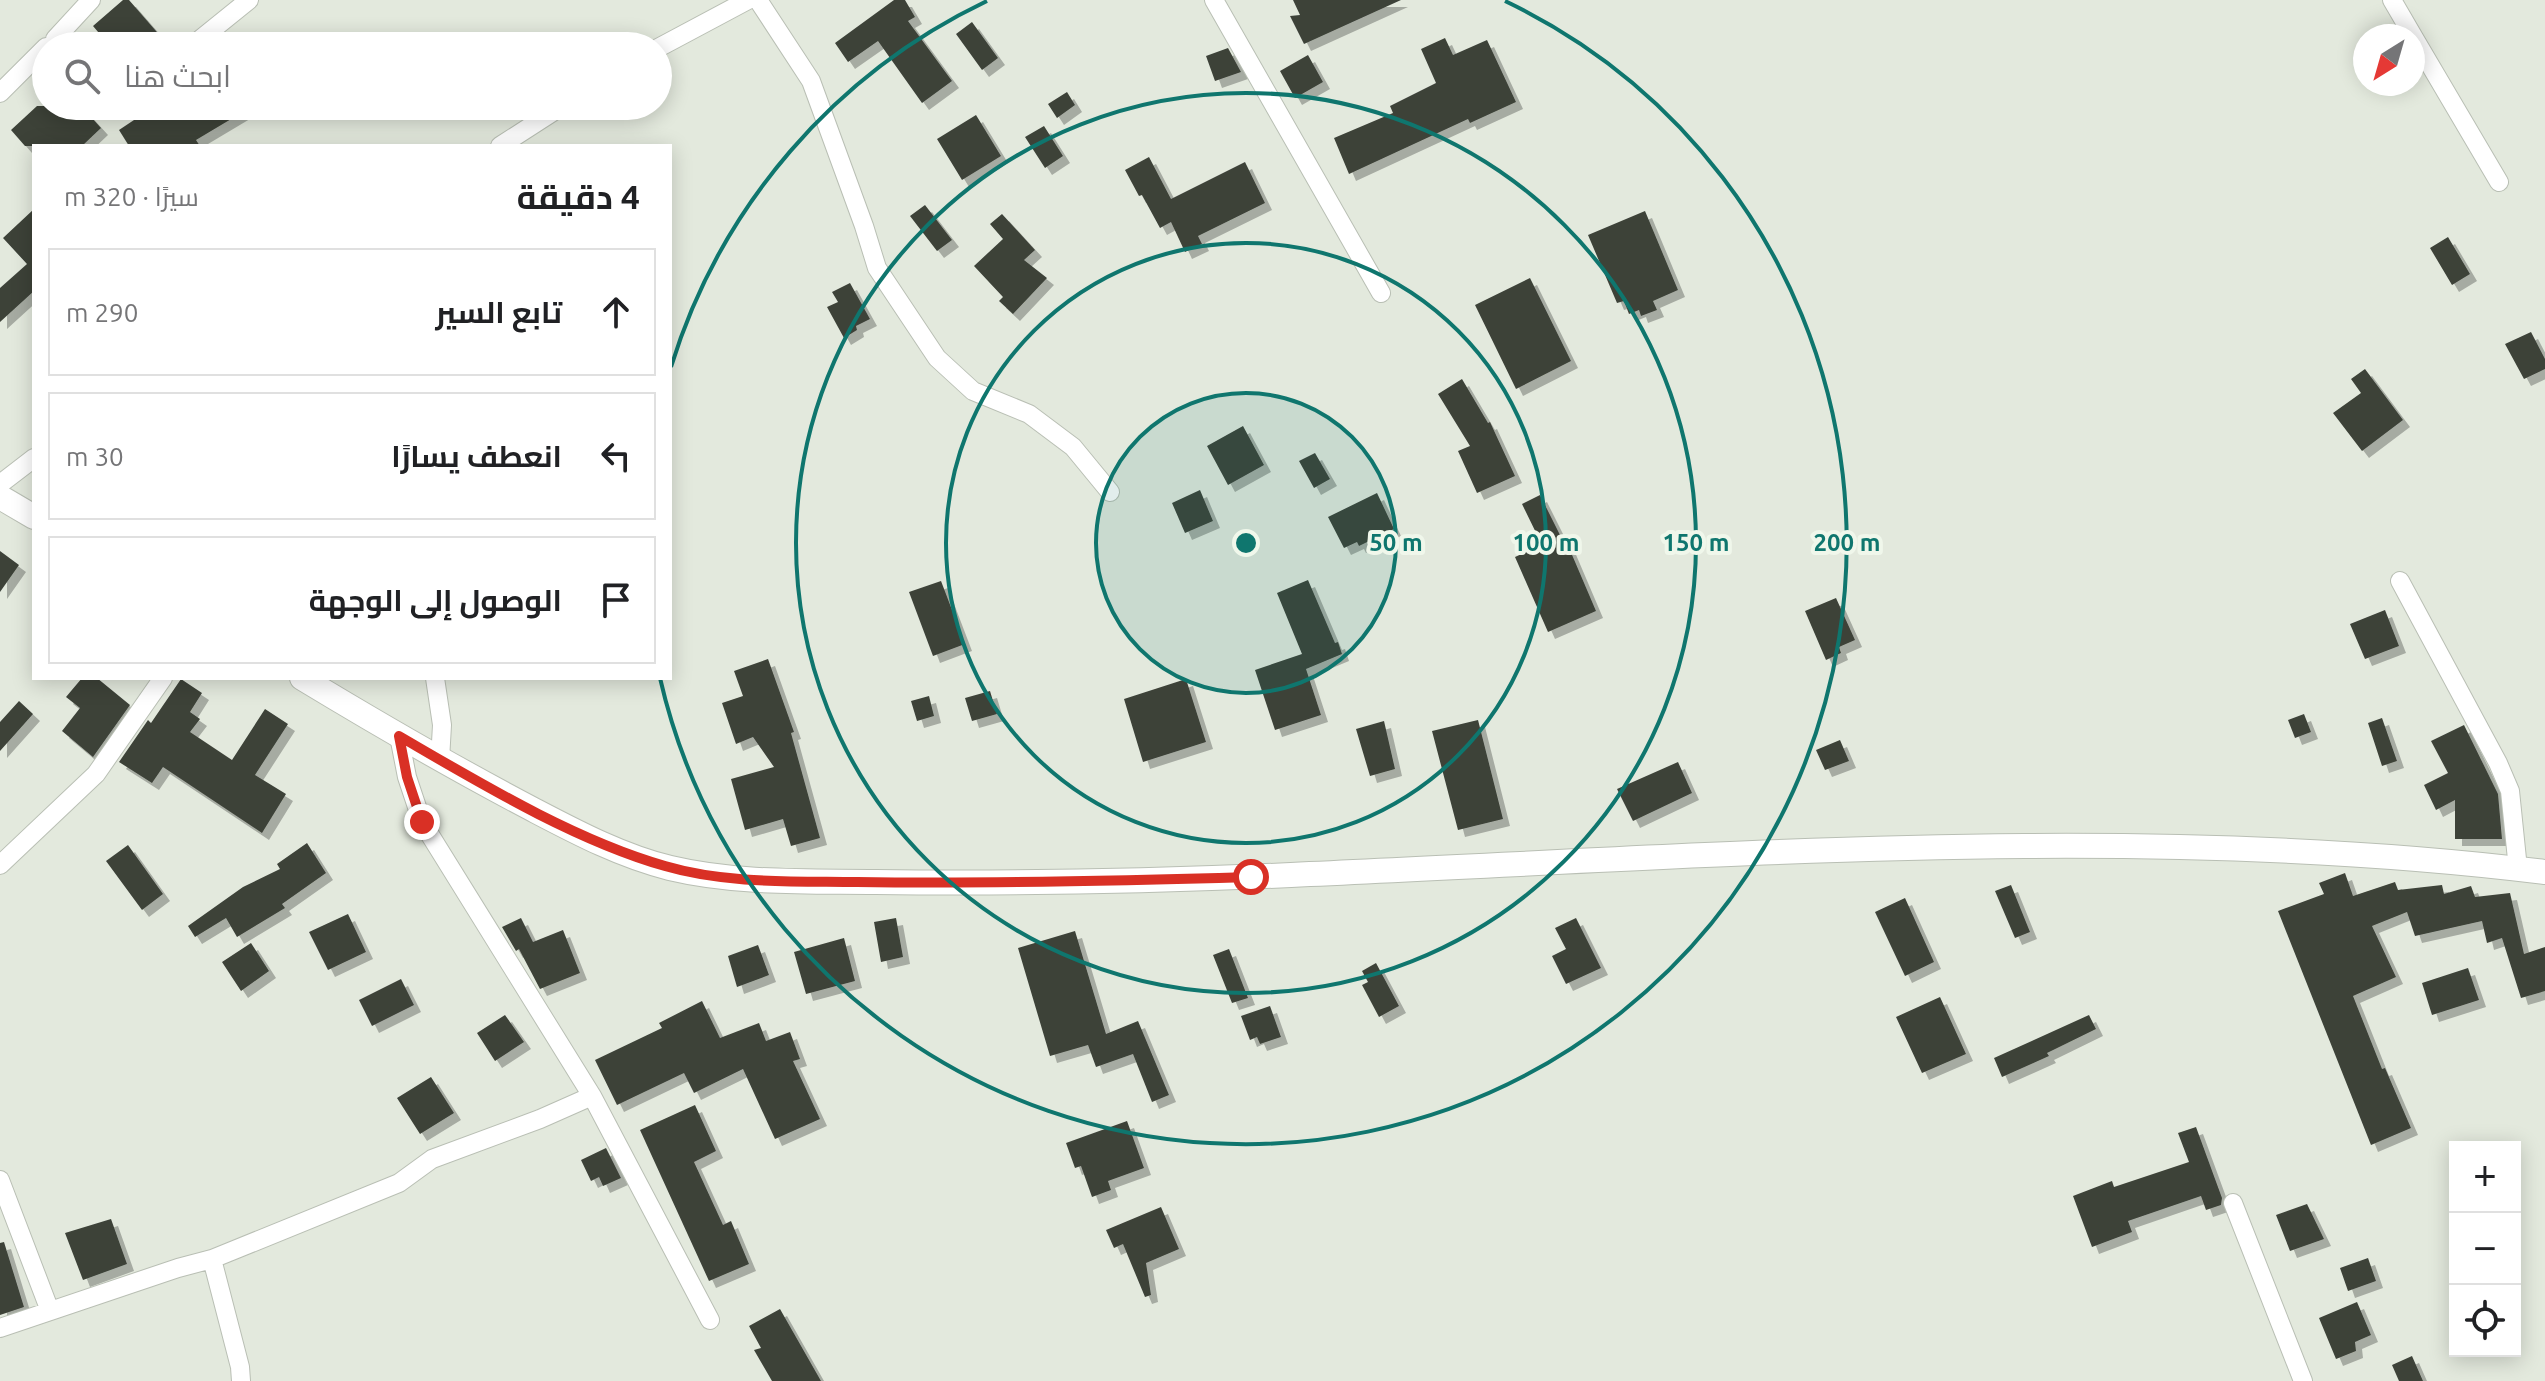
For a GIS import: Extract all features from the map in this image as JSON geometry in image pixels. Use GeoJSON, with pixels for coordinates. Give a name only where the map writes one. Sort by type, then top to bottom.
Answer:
{"type":"FeatureCollection","features":[{"type":"Feature","properties":{"kind":"street"},"geometry":{"type":"LineString","coordinates":[[63,32],[91,0]]}},
{"type":"Feature","properties":{"kind":"street"},"geometry":{"type":"LineString","coordinates":[[209,32],[249,0]]}},
{"type":"Feature","properties":{"kind":"street"},"geometry":{"type":"LineString","coordinates":[[672,41],[748,0]]}},
{"type":"Feature","properties":{"kind":"street"},"geometry":{"type":"LineString","coordinates":[[758,0],[811,81],[877,268],[937,358],[973,391],[1029,414],[1073,447],[1110,492]]}},
{"type":"Feature","properties":{"kind":"street"},"geometry":{"type":"LineString","coordinates":[[1214,0],[1381,293]]}},
{"type":"Feature","properties":{"kind":"street"},"geometry":{"type":"LineString","coordinates":[[2392,0],[2406,24]]}},
{"type":"Feature","properties":{"kind":"street"},"geometry":{"type":"LineString","coordinates":[[2425,56],[2499,182]]}},
{"type":"Feature","properties":{"kind":"street"},"geometry":{"type":"LineString","coordinates":[[0,93],[32,63]]}},
{"type":"Feature","properties":{"kind":"street"},"geometry":{"type":"LineString","coordinates":[[503,144],[540,120]]}},
{"type":"Feature","properties":{"kind":"street"},"geometry":{"type":"LineString","coordinates":[[0,484],[32,460]]}},
{"type":"Feature","properties":{"kind":"street"},"geometry":{"type":"LineString","coordinates":[[0,497],[32,516]]}},
{"type":"Feature","properties":{"kind":"street"},"geometry":{"type":"LineString","coordinates":[[2400,581],[2510,791],[2518,869]]}},
{"type":"Feature","properties":{"kind":"street"},"geometry":{"type":"LineString","coordinates":[[0,865],[96,774],[162,680]]}},
{"type":"Feature","properties":{"kind":"street"},"geometry":{"type":"LineString","coordinates":[[305,680],[440,760],[580,834],[667,867],[768,880],[1017,884],[1296,875],[1791,852],[2048,847],[2242,850],[2474,863],[2545,872]]}},
{"type":"Feature","properties":{"kind":"street"},"geometry":{"type":"LineString","coordinates":[[435,680],[441,710],[440,760]]}},
{"type":"Feature","properties":{"kind":"street"},"geometry":{"type":"LineString","coordinates":[[399,736],[407,777],[422,822],[592,1096],[710,1320]]}},
{"type":"Feature","properties":{"kind":"street"},"geometry":{"type":"LineString","coordinates":[[0,1328],[212,1259],[399,1183],[432,1159],[592,1096]]}},
{"type":"Feature","properties":{"kind":"street"},"geometry":{"type":"LineString","coordinates":[[0,1180],[50,1311]]}},
{"type":"Feature","properties":{"kind":"street"},"geometry":{"type":"LineString","coordinates":[[2233,1203],[2303,1381]]}},
{"type":"Feature","properties":{"kind":"street"},"geometry":{"type":"LineString","coordinates":[[212,1259],[241,1381]]}},
{"type":"Feature","properties":{"kind":"building"},"geometry":{"type":"Polygon","coordinates":[[[123,0],[129,0],[157,32],[98,32],[93,26],[123,0]]]}},
{"type":"Feature","properties":{"kind":"building"},"geometry":{"type":"Polygon","coordinates":[[[894,0],[905,0],[915,17],[908,21],[952,81],[922,103],[878,41],[848,62],[835,43],[894,0]]]}},
{"type":"Feature","properties":{"kind":"building"},"geometry":{"type":"Polygon","coordinates":[[[1293,0],[1401,0],[1304,44],[1290,16],[1300,15],[1293,0]]]}},
{"type":"Feature","properties":{"kind":"building"},"geometry":{"type":"Polygon","coordinates":[[[972,22],[998,58],[982,70],[956,34],[972,22]]]}},
{"type":"Feature","properties":{"kind":"building"},"geometry":{"type":"Polygon","coordinates":[[[1445,38],[1453,55],[1487,40],[1516,102],[1470,123],[1468,119],[1349,174],[1334,138],[1393,113],[1390,106],[1436,83],[1421,49],[1445,38]]]}},
{"type":"Feature","properties":{"kind":"building"},"geometry":{"type":"Polygon","coordinates":[[[1228,48],[1241,72],[1215,81],[1206,56],[1228,48]]]}},
{"type":"Feature","properties":{"kind":"building"},"geometry":{"type":"Polygon","coordinates":[[[1308,55],[1323,82],[1295,98],[1280,71],[1308,55]]]}},
{"type":"Feature","properties":{"kind":"building"},"geometry":{"type":"Polygon","coordinates":[[[1067,92],[1075,105],[1057,118],[1048,104],[1067,92]]]}},
{"type":"Feature","properties":{"kind":"building"},"geometry":{"type":"Polygon","coordinates":[[[32,111],[32,120],[94,120],[101,128],[84,144],[32,146],[25,146],[11,130],[32,111]]]}},
{"type":"Feature","properties":{"kind":"building"},"geometry":{"type":"Polygon","coordinates":[[[976,115],[1001,156],[962,180],[937,139],[976,115]]]}},
{"type":"Feature","properties":{"kind":"building"},"geometry":{"type":"Polygon","coordinates":[[[134,120],[230,120],[196,140],[199,144],[128,144],[119,130],[134,120]]]}},
{"type":"Feature","properties":{"kind":"building"},"geometry":{"type":"Polygon","coordinates":[[[1044,126],[1063,156],[1045,168],[1025,137],[1044,126]]]}},
{"type":"Feature","properties":{"kind":"building"},"geometry":{"type":"Polygon","coordinates":[[[1149,157],[1171,199],[1245,162],[1265,203],[1198,236],[1202,244],[1185,252],[1171,222],[1160,228],[1125,170],[1149,157]]]}},
{"type":"Feature","properties":{"kind":"building"},"geometry":{"type":"Polygon","coordinates":[[[925,205],[952,240],[937,251],[910,216],[925,205]]]}},
{"type":"Feature","properties":{"kind":"building"},"geometry":{"type":"Polygon","coordinates":[[[32,211],[32,293],[0,322],[0,288],[27,264],[3,238],[32,211]]]}},
{"type":"Feature","properties":{"kind":"building"},"geometry":{"type":"Polygon","coordinates":[[[1645,211],[1678,290],[1653,301],[1657,310],[1641,316],[1639,310],[1629,314],[1624,301],[1617,303],[1588,235],[1645,211]]]}},
{"type":"Feature","properties":{"kind":"building"},"geometry":{"type":"Polygon","coordinates":[[[1002,214],[1035,250],[1024,260],[1047,278],[1013,314],[999,301],[1003,297],[974,266],[1003,239],[990,224],[1002,214]]]}},
{"type":"Feature","properties":{"kind":"building"},"geometry":{"type":"Polygon","coordinates":[[[2448,237],[2470,274],[2452,285],[2430,248],[2448,237]]]}},
{"type":"Feature","properties":{"kind":"building"},"geometry":{"type":"Polygon","coordinates":[[[1530,278],[1571,361],[1516,389],[1475,305],[1530,278]]]}},
{"type":"Feature","properties":{"kind":"building"},"geometry":{"type":"Polygon","coordinates":[[[850,283],[870,319],[856,326],[857,330],[844,338],[827,307],[838,302],[832,292],[850,283]]]}},
{"type":"Feature","properties":{"kind":"building"},"geometry":{"type":"Polygon","coordinates":[[[2531,332],[2545,359],[2545,369],[2524,379],[2505,344],[2531,332]]]}},
{"type":"Feature","properties":{"kind":"building"},"geometry":{"type":"Polygon","coordinates":[[[2365,369],[2403,420],[2362,451],[2333,413],[2361,393],[2351,379],[2365,369]]]}},
{"type":"Feature","properties":{"kind":"building"},"geometry":{"type":"Polygon","coordinates":[[[1462,379],[1490,422],[1515,476],[1477,493],[1458,451],[1470,446],[1438,394],[1462,379]]]}},
{"type":"Feature","properties":{"kind":"building"},"geometry":{"type":"Polygon","coordinates":[[[1243,426],[1264,465],[1228,485],[1207,446],[1243,426]]]}},
{"type":"Feature","properties":{"kind":"building"},"geometry":{"type":"Polygon","coordinates":[[[1315,453],[1330,479],[1314,488],[1299,461],[1315,453]]]}},
{"type":"Feature","properties":{"kind":"building"},"geometry":{"type":"Polygon","coordinates":[[[1200,490],[1213,521],[1185,533],[1172,503],[1200,490]]]}},
{"type":"Feature","properties":{"kind":"building"},"geometry":{"type":"Polygon","coordinates":[[[1377,493],[1394,529],[1359,546],[1357,542],[1344,548],[1328,517],[1377,493]]]}},
{"type":"Feature","properties":{"kind":"building"},"geometry":{"type":"Polygon","coordinates":[[[1540,495],[1561,537],[1564,536],[1596,611],[1548,632],[1515,557],[1542,545],[1522,504],[1540,495]]]}},
{"type":"Feature","properties":{"kind":"building"},"geometry":{"type":"Polygon","coordinates":[[[0,551],[19,565],[0,592],[0,551]]]}},
{"type":"Feature","properties":{"kind":"building"},"geometry":{"type":"Polygon","coordinates":[[[1308,580],[1342,654],[1306,669],[1321,715],[1275,730],[1255,670],[1302,654],[1277,593],[1308,580]]]}},
{"type":"Feature","properties":{"kind":"building"},"geometry":{"type":"Polygon","coordinates":[[[941,581],[965,644],[933,656],[909,592],[941,581]]]}},
{"type":"Feature","properties":{"kind":"building"},"geometry":{"type":"Polygon","coordinates":[[[1836,598],[1855,640],[1839,647],[1841,653],[1826,660],[1805,611],[1836,598]]]}},
{"type":"Feature","properties":{"kind":"building"},"geometry":{"type":"Polygon","coordinates":[[[2385,610],[2399,646],[2365,659],[2350,624],[2385,610]]]}},
{"type":"Feature","properties":{"kind":"building"},"geometry":{"type":"Polygon","coordinates":[[[768,659],[794,732],[791,733],[820,838],[791,846],[783,819],[745,830],[731,779],[774,767],[753,737],[736,744],[722,703],[743,696],[734,671],[768,659]]]}},
{"type":"Feature","properties":{"kind":"building"},"geometry":{"type":"Polygon","coordinates":[[[1186,679],[1206,742],[1143,762],[1124,699],[1186,679]]]}},
{"type":"Feature","properties":{"kind":"building"},"geometry":{"type":"Polygon","coordinates":[[[80,680],[99,680],[130,705],[93,757],[62,731],[80,708],[66,697],[80,680]]]}},
{"type":"Feature","properties":{"kind":"building"},"geometry":{"type":"Polygon","coordinates":[[[182,680],[202,693],[190,712],[200,719],[190,732],[232,760],[265,709],[288,724],[255,775],[286,794],[262,833],[163,767],[152,783],[119,762],[148,720],[151,723],[182,680]]]}},
{"type":"Feature","properties":{"kind":"building"},"geometry":{"type":"Polygon","coordinates":[[[990,691],[997,714],[972,721],[965,698],[990,691]]]}},
{"type":"Feature","properties":{"kind":"building"},"geometry":{"type":"Polygon","coordinates":[[[929,696],[934,716],[917,721],[911,701],[929,696]]]}},
{"type":"Feature","properties":{"kind":"building"},"geometry":{"type":"Polygon","coordinates":[[[19,701],[33,714],[0,751],[0,722],[19,701]]]}},
{"type":"Feature","properties":{"kind":"building"},"geometry":{"type":"Polygon","coordinates":[[[2304,714],[2311,732],[2295,738],[2288,720],[2304,714]]]}},
{"type":"Feature","properties":{"kind":"building"},"geometry":{"type":"Polygon","coordinates":[[[2382,718],[2397,761],[2382,766],[2368,723],[2382,718]]]}},
{"type":"Feature","properties":{"kind":"building"},"geometry":{"type":"Polygon","coordinates":[[[1478,720],[1503,819],[1458,830],[1432,731],[1478,720]]]}},
{"type":"Feature","properties":{"kind":"building"},"geometry":{"type":"Polygon","coordinates":[[[1384,721],[1395,769],[1370,776],[1356,729],[1384,721]]]}},
{"type":"Feature","properties":{"kind":"building"},"geometry":{"type":"Polygon","coordinates":[[[2464,725],[2498,794],[2502,839],[2455,839],[2455,800],[2436,810],[2424,785],[2448,773],[2431,741],[2464,725]]]}},
{"type":"Feature","properties":{"kind":"building"},"geometry":{"type":"Polygon","coordinates":[[[1840,740],[1849,761],[1825,770],[1816,750],[1840,740]]]}},
{"type":"Feature","properties":{"kind":"building"},"geometry":{"type":"Polygon","coordinates":[[[1678,762],[1692,793],[1633,821],[1617,789],[1678,762]]]}},
{"type":"Feature","properties":{"kind":"building"},"geometry":{"type":"Polygon","coordinates":[[[307,843],[326,873],[282,904],[285,908],[237,937],[226,918],[195,937],[188,926],[243,887],[280,869],[277,864],[307,843]]]}},
{"type":"Feature","properties":{"kind":"building"},"geometry":{"type":"Polygon","coordinates":[[[128,845],[163,894],[142,910],[106,861],[128,845]]]}},
{"type":"Feature","properties":{"kind":"building"},"geometry":{"type":"Polygon","coordinates":[[[2345,873],[2353,896],[2395,882],[2398,890],[2442,885],[2444,894],[2471,886],[2475,897],[2510,893],[2524,954],[2545,947],[2545,991],[2521,998],[2502,938],[2487,943],[2482,921],[2415,936],[2407,912],[2372,926],[2396,977],[2353,996],[2382,1069],[2385,1068],[2411,1128],[2371,1145],[2278,911],[2324,894],[2319,883],[2345,873]]]}},
{"type":"Feature","properties":{"kind":"building"},"geometry":{"type":"Polygon","coordinates":[[[2011,885],[2030,932],[2015,938],[1995,891],[2011,885]]]}},
{"type":"Feature","properties":{"kind":"building"},"geometry":{"type":"Polygon","coordinates":[[[1905,898],[1934,962],[1905,976],[1875,912],[1905,898]]]}},
{"type":"Feature","properties":{"kind":"building"},"geometry":{"type":"Polygon","coordinates":[[[348,914],[366,952],[328,970],[309,932],[348,914]]]}},
{"type":"Feature","properties":{"kind":"building"},"geometry":{"type":"Polygon","coordinates":[[[521,918],[533,942],[563,930],[580,973],[540,989],[519,949],[516,951],[502,927],[521,918]]]}},
{"type":"Feature","properties":{"kind":"building"},"geometry":{"type":"Polygon","coordinates":[[[896,918],[903,957],[881,962],[874,922],[896,918]]]}},
{"type":"Feature","properties":{"kind":"building"},"geometry":{"type":"Polygon","coordinates":[[[1576,918],[1601,968],[1566,984],[1552,956],[1566,949],[1555,928],[1576,918]]]}},
{"type":"Feature","properties":{"kind":"building"},"geometry":{"type":"Polygon","coordinates":[[[1075,931],[1106,1034],[1138,1021],[1169,1095],[1152,1102],[1133,1054],[1096,1067],[1088,1045],[1050,1056],[1018,948],[1075,931]]]}},
{"type":"Feature","properties":{"kind":"building"},"geometry":{"type":"Polygon","coordinates":[[[844,938],[855,981],[806,994],[794,952],[844,938]]]}},
{"type":"Feature","properties":{"kind":"building"},"geometry":{"type":"Polygon","coordinates":[[[251,943],[269,971],[241,991],[222,962],[251,943]]]}},
{"type":"Feature","properties":{"kind":"building"},"geometry":{"type":"Polygon","coordinates":[[[758,945],[769,975],[737,987],[728,956],[758,945]]]}},
{"type":"Feature","properties":{"kind":"building"},"geometry":{"type":"Polygon","coordinates":[[[1229,949],[1248,998],[1232,1003],[1213,955],[1229,949]]]}},
{"type":"Feature","properties":{"kind":"building"},"geometry":{"type":"Polygon","coordinates":[[[1376,963],[1399,1006],[1379,1017],[1362,985],[1368,982],[1362,971],[1376,963]]]}},
{"type":"Feature","properties":{"kind":"building"},"geometry":{"type":"Polygon","coordinates":[[[2468,968],[2479,1000],[2432,1015],[2422,983],[2468,968]]]}},
{"type":"Feature","properties":{"kind":"building"},"geometry":{"type":"Polygon","coordinates":[[[401,979],[414,1005],[372,1026],[359,1000],[401,979]]]}},
{"type":"Feature","properties":{"kind":"building"},"geometry":{"type":"Polygon","coordinates":[[[1940,997],[1966,1054],[1922,1073],[1896,1017],[1940,997]]]}},
{"type":"Feature","properties":{"kind":"building"},"geometry":{"type":"Polygon","coordinates":[[[702,1001],[720,1038],[759,1023],[766,1041],[790,1032],[800,1059],[793,1061],[820,1119],[775,1139],[743,1069],[694,1093],[684,1073],[617,1105],[595,1060],[662,1028],[659,1023],[702,1001]]]}},
{"type":"Feature","properties":{"kind":"building"},"geometry":{"type":"Polygon","coordinates":[[[1270,1006],[1281,1037],[1260,1044],[1257,1037],[1250,1040],[1241,1016],[1270,1006]]]}},
{"type":"Feature","properties":{"kind":"building"},"geometry":{"type":"Polygon","coordinates":[[[505,1015],[524,1042],[495,1061],[477,1033],[505,1015]]]}},
{"type":"Feature","properties":{"kind":"building"},"geometry":{"type":"Polygon","coordinates":[[[2089,1015],[2096,1029],[2047,1053],[2049,1056],[2002,1077],[1994,1058],[2089,1015]]]}},
{"type":"Feature","properties":{"kind":"building"},"geometry":{"type":"Polygon","coordinates":[[[431,1077],[454,1113],[420,1134],[397,1098],[431,1077]]]}},
{"type":"Feature","properties":{"kind":"building"},"geometry":{"type":"Polygon","coordinates":[[[695,1105],[716,1151],[694,1162],[723,1225],[731,1221],[749,1264],[709,1281],[640,1130],[695,1105]]]}},
{"type":"Feature","properties":{"kind":"building"},"geometry":{"type":"Polygon","coordinates":[[[1127,1121],[1144,1168],[1108,1181],[1111,1190],[1092,1197],[1081,1166],[1075,1168],[1066,1143],[1127,1121]]]}},
{"type":"Feature","properties":{"kind":"building"},"geometry":{"type":"Polygon","coordinates":[[[2196,1127],[2222,1198],[2221,1205],[2206,1210],[2201,1196],[2128,1221],[2132,1232],[2092,1247],[2073,1196],[2112,1181],[2114,1187],[2189,1162],[2178,1133],[2196,1127]]]}},
{"type":"Feature","properties":{"kind":"building"},"geometry":{"type":"Polygon","coordinates":[[[606,1148],[621,1178],[603,1186],[599,1177],[591,1181],[581,1160],[606,1148]]]}},
{"type":"Feature","properties":{"kind":"building"},"geometry":{"type":"Polygon","coordinates":[[[2307,1204],[2324,1239],[2290,1251],[2276,1215],[2307,1204]]]}},
{"type":"Feature","properties":{"kind":"building"},"geometry":{"type":"Polygon","coordinates":[[[1161,1207],[1179,1249],[1146,1263],[1151,1295],[1145,1297],[1123,1244],[1114,1248],[1106,1230],[1161,1207]]]}},
{"type":"Feature","properties":{"kind":"building"},"geometry":{"type":"Polygon","coordinates":[[[111,1219],[127,1264],[83,1280],[65,1233],[111,1219]]]}},
{"type":"Feature","properties":{"kind":"building"},"geometry":{"type":"Polygon","coordinates":[[[4,1242],[24,1307],[0,1315],[0,1243],[4,1242]]]}},
{"type":"Feature","properties":{"kind":"building"},"geometry":{"type":"Polygon","coordinates":[[[2368,1258],[2376,1281],[2348,1291],[2340,1268],[2368,1258]]]}},
{"type":"Feature","properties":{"kind":"building"},"geometry":{"type":"Polygon","coordinates":[[[2357,1302],[2371,1335],[2355,1342],[2356,1351],[2336,1359],[2319,1318],[2357,1302]]]}},
{"type":"Feature","properties":{"kind":"building"},"geometry":{"type":"Polygon","coordinates":[[[780,1309],[821,1381],[772,1381],[754,1350],[761,1348],[749,1326],[780,1309]]]}},
{"type":"Feature","properties":{"kind":"building"},"geometry":{"type":"Polygon","coordinates":[[[2412,1356],[2423,1381],[2399,1381],[2392,1365],[2412,1356]]]}},
{"type":"Feature","properties":{"kind":"route"},"geometry":{"type":"LineString","coordinates":[[422,822],[407,777],[399,736],[580,834],[667,867],[706,874],[768,880],[1001,884],[1251,877]]}}]}
